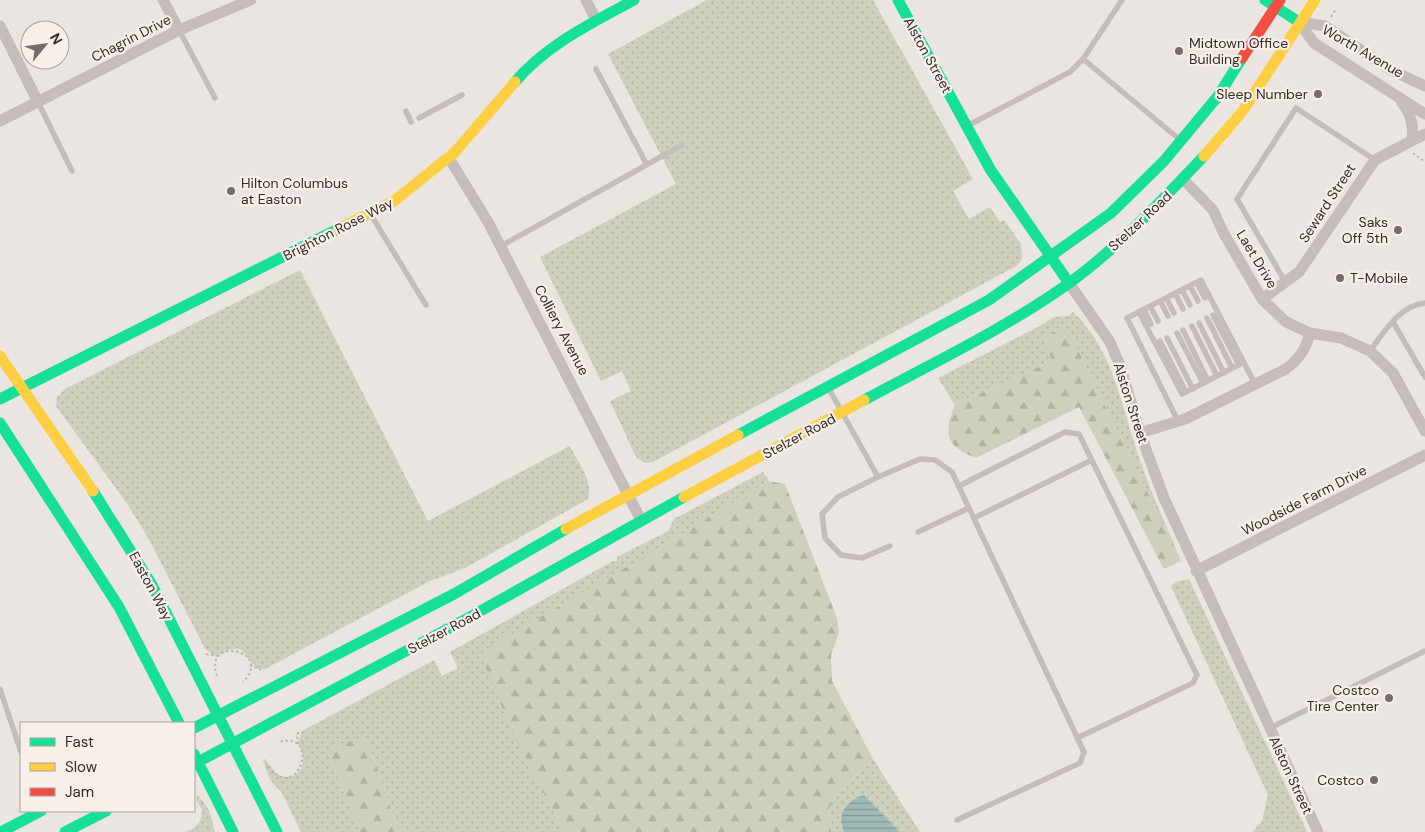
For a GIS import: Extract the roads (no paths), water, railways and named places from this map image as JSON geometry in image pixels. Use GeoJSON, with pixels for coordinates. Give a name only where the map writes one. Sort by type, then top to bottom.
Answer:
{"type":"FeatureCollection","features":[{"type":"Feature","properties":{"kind":"main road","name":"Brighton Rose Way"},"geometry":{"type":"LineString","coordinates":[[0,399],[370,213],[407,192],[449,158],[529,68],[561,42],[596,20],[634,0]]}},
{"type":"Feature","properties":{"kind":"main road","name":"Alston Street"},"geometry":{"type":"LineString","coordinates":[[899,0],[966,126],[1008,198],[1070,283]]}},
{"type":"Feature","properties":{"kind":"main road","name":"Worth Avenue"},"geometry":{"type":"LineString","coordinates":[[1265,0],[1277,4],[1299,22]]}},
{"type":"Feature","properties":{"kind":"main road","name":"Stelzer Road"},"geometry":{"type":"LineString","coordinates":[[195,760],[232,744],[468,618],[641,520],[1008,323],[1070,283],[1132,231],[1183,180],[1242,112],[1315,0]]}},
{"type":"Feature","properties":{"kind":"main road","name":"Stelzer Road"},"geometry":{"type":"LineString","coordinates":[[195,727],[454,594],[627,494],[989,300],[1111,213],[1164,161],[1218,96],[1277,4]]}},
{"type":"Feature","properties":{"kind":"main road","name":"Easton Way"},"geometry":{"type":"LineString","coordinates":[[0,356],[104,504],[130,546],[218,715],[276,832]]}},
{"type":"Feature","properties":{"kind":"main road"},"geometry":{"type":"LineString","coordinates":[[0,423],[119,608],[178,722]]}},
{"type":"Feature","properties":{"kind":"main road"},"geometry":{"type":"LineString","coordinates":[[195,760],[233,832]]}},
{"type":"Feature","properties":{"kind":"main road"},"geometry":{"type":"LineString","coordinates":[[1,832],[39,812]]}},
{"type":"Feature","properties":{"kind":"main road"},"geometry":{"type":"LineString","coordinates":[[66,832],[104,812]]}},
{"type":"Feature","properties":{"kind":"main road"},"geometry":{"type":"LineString","coordinates":[[11,832],[20,822]]}},
{"type":"Feature","properties":{"kind":"street"},"geometry":{"type":"LineString","coordinates":[[163,0],[179,30]]}},
{"type":"Feature","properties":{"kind":"street","name":"Chagrin Drive"},"geometry":{"type":"LineString","coordinates":[[0,121],[179,30],[251,0]]}},
{"type":"Feature","properties":{"kind":"street"},"geometry":{"type":"LineString","coordinates":[[586,0],[596,20]]}},
{"type":"Feature","properties":{"kind":"street","name":"Worth Avenue"},"geometry":{"type":"LineString","coordinates":[[1299,22],[1325,26],[1392,70],[1425,86]]}},
{"type":"Feature","properties":{"kind":"street","name":"Worth Avenue"},"geometry":{"type":"LineString","coordinates":[[1299,22],[1314,43],[1425,114]]}},
{"type":"Feature","properties":{"kind":"street"},"geometry":{"type":"LineString","coordinates":[[0,26],[38,102]]}},
{"type":"Feature","properties":{"kind":"street","name":"Worth Avenue"},"geometry":{"type":"LineString","coordinates":[[1398,97],[1410,114],[1413,126],[1411,146]]}},
{"type":"Feature","properties":{"kind":"street","name":"Seward Street"},"geometry":{"type":"LineString","coordinates":[[1262,299],[1286,283],[1305,264],[1375,160],[1411,146],[1425,134]]}},
{"type":"Feature","properties":{"kind":"street","name":"Colliery Avenue"},"geometry":{"type":"LineString","coordinates":[[449,158],[501,246],[641,520]]}},
{"type":"Feature","properties":{"kind":"street","name":"Laet Drive"},"geometry":{"type":"LineString","coordinates":[[1183,180],[1213,210],[1262,299],[1286,322],[1310,333],[1340,338],[1370,351],[1393,373],[1425,431]]}},
{"type":"Feature","properties":{"kind":"street","name":"Alston Street"},"geometry":{"type":"LineString","coordinates":[[1070,283],[1110,342],[1121,368],[1140,433],[1164,498],[1196,571],[1318,832]]}},
{"type":"Feature","properties":{"kind":"street"},"geometry":{"type":"LineString","coordinates":[[1140,433],[1178,421],[1286,369],[1296,362],[1306,346],[1310,333]]}},
{"type":"Feature","properties":{"kind":"street","name":"Woodside Farm Drive"},"geometry":{"type":"LineString","coordinates":[[1196,571],[1425,455]]}},
{"type":"Feature","properties":{"kind":"lane"},"geometry":{"type":"LineString","coordinates":[[966,126],[1070,72],[1083,59],[1122,0]]}},
{"type":"Feature","properties":{"kind":"lane"},"geometry":{"type":"LineString","coordinates":[[179,30],[215,98]]}},
{"type":"Feature","properties":{"kind":"lane"},"geometry":{"type":"LineString","coordinates":[[1083,59],[1181,141]]}},
{"type":"Feature","properties":{"kind":"lane"},"geometry":{"type":"LineString","coordinates":[[596,69],[647,165]]}},
{"type":"Feature","properties":{"kind":"lane"},"geometry":{"type":"LineString","coordinates":[[419,118],[462,95]]}},
{"type":"Feature","properties":{"kind":"lane"},"geometry":{"type":"LineString","coordinates":[[38,102],[72,171]]}},
{"type":"Feature","properties":{"kind":"lane"},"geometry":{"type":"LineString","coordinates":[[1286,283],[1237,199],[1296,108],[1375,160]]}},
{"type":"Feature","properties":{"kind":"lane"},"geometry":{"type":"LineString","coordinates":[[406,111],[412,122]]}},
{"type":"Feature","properties":{"kind":"lane"},"geometry":{"type":"LineString","coordinates":[[501,246],[682,146]]}},
{"type":"Feature","properties":{"kind":"lane"},"geometry":{"type":"LineString","coordinates":[[370,213],[426,304]]}},
{"type":"Feature","properties":{"kind":"lane"},"geometry":{"type":"LineString","coordinates":[[1178,421],[1127,318],[1201,280],[1241,364]]}},
{"type":"Feature","properties":{"kind":"lane"},"geometry":{"type":"LineString","coordinates":[[1197,282],[1205,298]]}},
{"type":"Feature","properties":{"kind":"lane"},"geometry":{"type":"LineString","coordinates":[[1190,286],[1198,301]]}},
{"type":"Feature","properties":{"kind":"lane"},"geometry":{"type":"LineString","coordinates":[[1182,290],[1190,305]]}},
{"type":"Feature","properties":{"kind":"lane"},"geometry":{"type":"LineString","coordinates":[[1175,294],[1183,309]]}},
{"type":"Feature","properties":{"kind":"lane"},"geometry":{"type":"LineString","coordinates":[[1166,298],[1174,313]]}},
{"type":"Feature","properties":{"kind":"lane"},"geometry":{"type":"LineString","coordinates":[[1160,301],[1168,316]]}},
{"type":"Feature","properties":{"kind":"lane"},"geometry":{"type":"LineString","coordinates":[[1370,351],[1393,322],[1412,307],[1425,303]]}},
{"type":"Feature","properties":{"kind":"lane"},"geometry":{"type":"LineString","coordinates":[[1150,306],[1158,321]]}},
{"type":"Feature","properties":{"kind":"lane"},"geometry":{"type":"LineString","coordinates":[[1141,311],[1182,394],[1241,364]]}},
{"type":"Feature","properties":{"kind":"lane"},"geometry":{"type":"LineString","coordinates":[[1141,311],[1151,324]]}},
{"type":"Feature","properties":{"kind":"lane"},"geometry":{"type":"LineString","coordinates":[[1213,315],[1241,364],[1255,384]]}},
{"type":"Feature","properties":{"kind":"lane"},"geometry":{"type":"LineString","coordinates":[[1207,318],[1232,368]]}},
{"type":"Feature","properties":{"kind":"lane"},"geometry":{"type":"LineString","coordinates":[[1198,322],[1224,373]]}},
{"type":"Feature","properties":{"kind":"lane"},"geometry":{"type":"LineString","coordinates":[[1393,322],[1425,376]]}},
{"type":"Feature","properties":{"kind":"lane"},"geometry":{"type":"LineString","coordinates":[[1192,326],[1217,376]]}},
{"type":"Feature","properties":{"kind":"lane"},"geometry":{"type":"LineString","coordinates":[[1180,332],[1206,382]]}},
{"type":"Feature","properties":{"kind":"lane"},"geometry":{"type":"LineString","coordinates":[[1167,338],[1192,389]]}},
{"type":"Feature","properties":{"kind":"lane"},"geometry":{"type":"LineString","coordinates":[[1160,341],[1186,392]]}},
{"type":"Feature","properties":{"kind":"lane"},"geometry":{"type":"LineString","coordinates":[[828,387],[878,477]]}},
{"type":"Feature","properties":{"kind":"lane"},"geometry":{"type":"LineString","coordinates":[[959,486],[1065,432],[1079,434],[1197,674],[1192,683],[1077,738]]}},
{"type":"Feature","properties":{"kind":"lane"},"geometry":{"type":"LineString","coordinates":[[890,546],[862,558],[841,555],[825,538],[822,514],[838,497],[878,477],[920,459],[935,460],[952,472],[1084,752],[1080,763],[957,820]]}},
{"type":"Feature","properties":{"kind":"lane"},"geometry":{"type":"LineString","coordinates":[[974,518],[1092,460]]}},
{"type":"Feature","properties":{"kind":"lane"},"geometry":{"type":"LineString","coordinates":[[918,532],[969,508]]}},
{"type":"Feature","properties":{"kind":"lane"},"geometry":{"type":"LineString","coordinates":[[1270,728],[1425,651]]}},
{"type":"Feature","properties":{"kind":"lane"},"geometry":{"type":"LineString","coordinates":[[0,689],[20,749]]}},
{"type":"Feature","properties":{"kind":"water"},"geometry":{"type":"Polygon","coordinates":[[[864,795],[900,832],[844,832],[841,819],[842,814],[848,804],[864,795]]]}},
{"type":"Feature","properties":{"kind":"place","name":"Midtown Office Building"},"geometry":{"type":"Point","coordinates":[1179,51]}},
{"type":"Feature","properties":{"kind":"place","name":"Sleep Number"},"geometry":{"type":"Point","coordinates":[1318,94]}},
{"type":"Feature","properties":{"kind":"place","name":"Hilton Columbus at Easton"},"geometry":{"type":"Point","coordinates":[231,191]}},
{"type":"Feature","properties":{"kind":"place","name":"Saks Off 5th"},"geometry":{"type":"Point","coordinates":[1398,230]}},
{"type":"Feature","properties":{"kind":"place","name":"T-Mobile"},"geometry":{"type":"Point","coordinates":[1340,278]}},
{"type":"Feature","properties":{"kind":"place","name":"Costco Tire Center"},"geometry":{"type":"Point","coordinates":[1389,698]}},
{"type":"Feature","properties":{"kind":"place","name":"Costco"},"geometry":{"type":"Point","coordinates":[1374,780]}}]}
